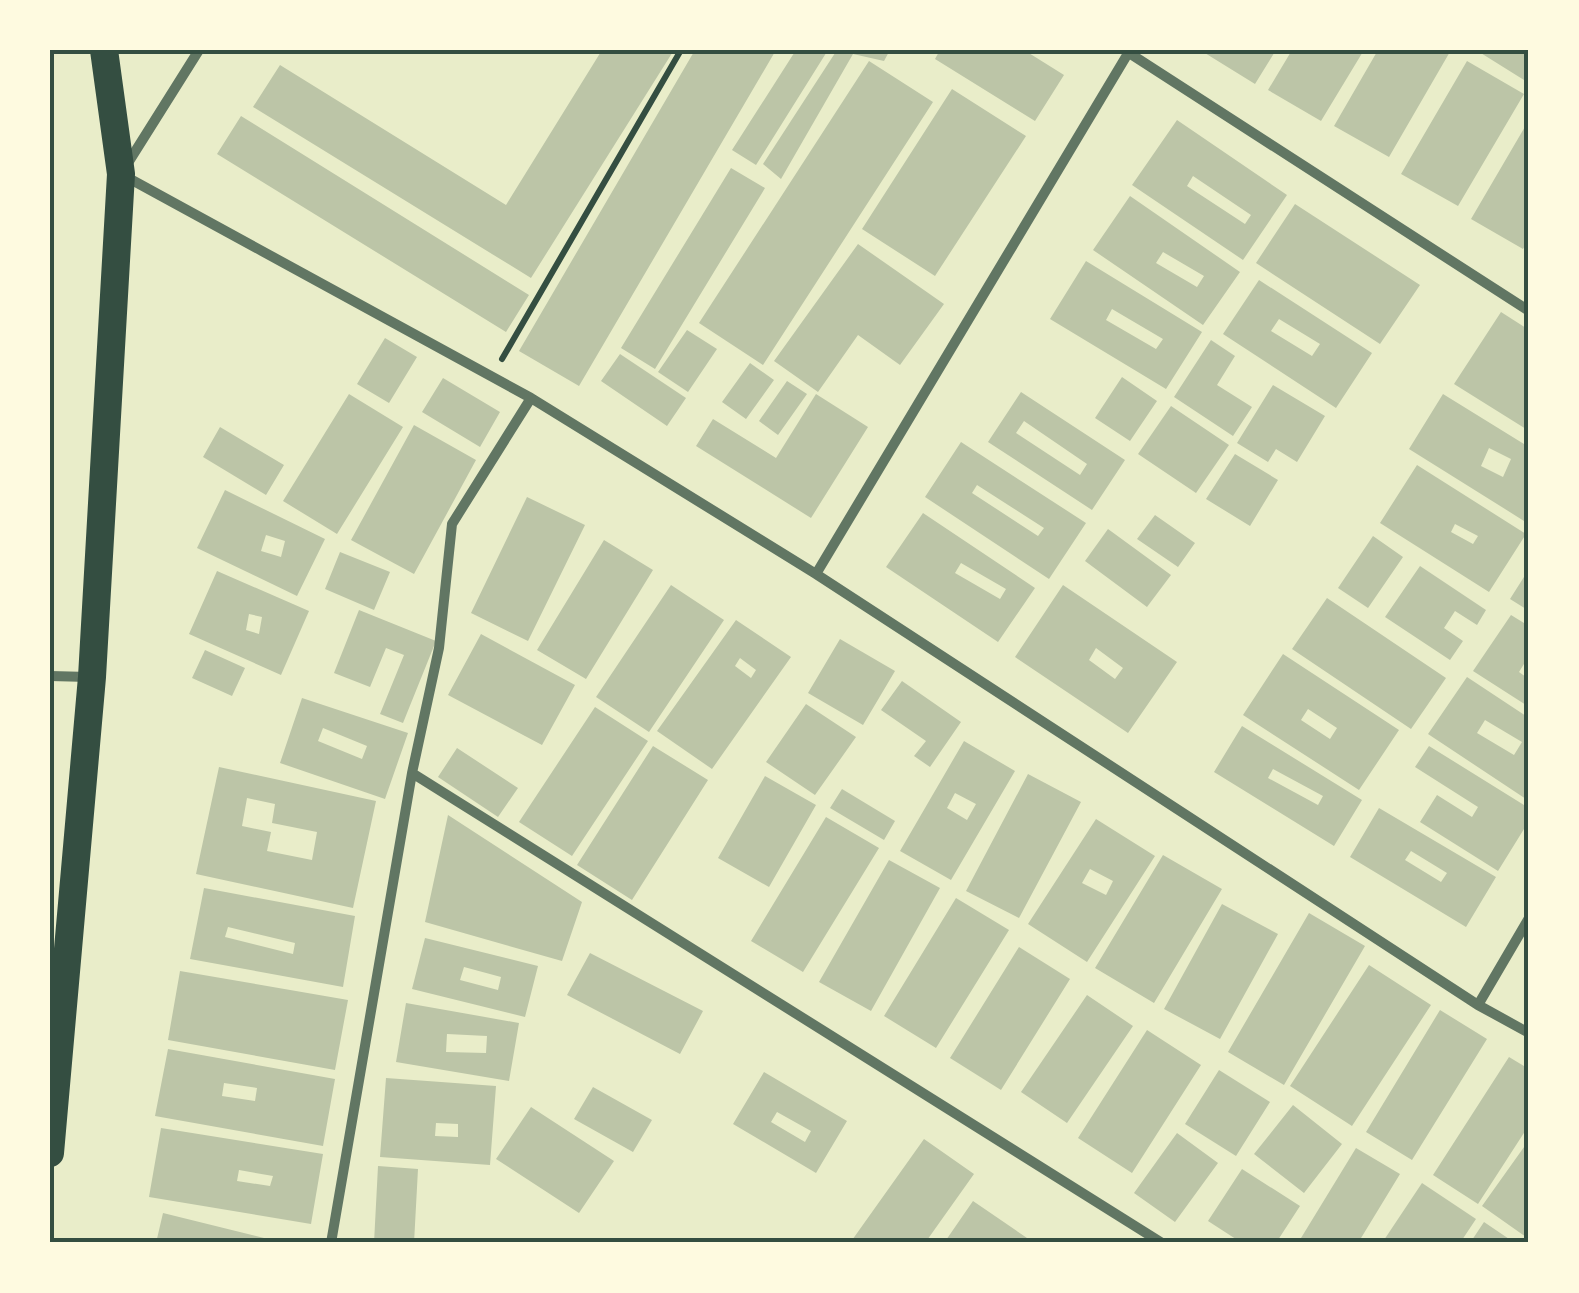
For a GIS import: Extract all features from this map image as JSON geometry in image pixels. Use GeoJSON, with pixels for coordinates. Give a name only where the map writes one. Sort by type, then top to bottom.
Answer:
{"type":"FeatureCollection","features":[{"type":"Feature","properties":{"kind":"highway"},"geometry":{"type":"LineString","coordinates":[[50,1154],[92,677],[121,174],[104,50]]}},
{"type":"Feature","properties":{"kind":"street"},"geometry":{"type":"LineString","coordinates":[[200,50],[121,174],[531,398],[816,574],[1478,1006],[1529,1033]]}},
{"type":"Feature","properties":{"kind":"street"},"geometry":{"type":"LineString","coordinates":[[816,574],[1128,51],[1529,311]]}},
{"type":"Feature","properties":{"kind":"street"},"geometry":{"type":"LineString","coordinates":[[331,1243],[412,773],[440,648],[452,524],[531,398]]}},
{"type":"Feature","properties":{"kind":"street"},"geometry":{"type":"LineString","coordinates":[[50,676],[92,677]]}},
{"type":"Feature","properties":{"kind":"street"},"geometry":{"type":"LineString","coordinates":[[412,773],[1162,1243]]}},
{"type":"Feature","properties":{"kind":"street"},"geometry":{"type":"LineString","coordinates":[[1478,1006],[1529,918]]}},
{"type":"Feature","properties":{"kind":"path"},"geometry":{"type":"LineString","coordinates":[[492,377],[681,50]]}},
{"type":"Feature","properties":{"kind":"building"},"geometry":{"type":"Polygon","coordinates":[[[602,50],[674,50],[531,278],[253,107],[280,65],[506,205],[602,50]]]}},
{"type":"Feature","properties":{"kind":"building"},"geometry":{"type":"Polygon","coordinates":[[[695,50],[776,50],[579,386],[519,351],[695,50]]]}},
{"type":"Feature","properties":{"kind":"building"},"geometry":{"type":"Polygon","coordinates":[[[796,50],[828,50],[756,165],[732,150],[796,50]]]}},
{"type":"Feature","properties":{"kind":"building"},"geometry":{"type":"Polygon","coordinates":[[[837,50],[890,50],[884,61],[853,54],[781,179],[763,164],[837,50]]]}},
{"type":"Feature","properties":{"kind":"building"},"geometry":{"type":"Polygon","coordinates":[[[940,50],[1024,50],[1064,75],[1035,121],[935,59],[940,50]]]}},
{"type":"Feature","properties":{"kind":"building"},"geometry":{"type":"Polygon","coordinates":[[[1200,50],[1276,50],[1255,84],[1200,50]]]}},
{"type":"Feature","properties":{"kind":"building"},"geometry":{"type":"Polygon","coordinates":[[[1292,50],[1364,50],[1321,121],[1268,90],[1292,50]]]}},
{"type":"Feature","properties":{"kind":"building"},"geometry":{"type":"Polygon","coordinates":[[[1378,50],[1451,50],[1389,157],[1334,126],[1378,50]]]}},
{"type":"Feature","properties":{"kind":"building"},"geometry":{"type":"Polygon","coordinates":[[[1476,50],[1529,50],[1529,83],[1476,50]]]}},
{"type":"Feature","properties":{"kind":"building"},"geometry":{"type":"Polygon","coordinates":[[[869,61],[933,102],[763,365],[699,323],[869,61]]]}},
{"type":"Feature","properties":{"kind":"building"},"geometry":{"type":"Polygon","coordinates":[[[1467,61],[1524,94],[1458,206],[1401,174],[1467,61]]]}},
{"type":"Feature","properties":{"kind":"building"},"geometry":{"type":"Polygon","coordinates":[[[952,89],[1026,136],[935,276],[862,229],[952,89]]]}},
{"type":"Feature","properties":{"kind":"building"},"geometry":{"type":"Polygon","coordinates":[[[241,116],[529,295],[506,332],[217,154],[241,116]]]}},
{"type":"Feature","properties":{"kind":"building"},"geometry":{"type":"Polygon","coordinates":[[[1177,120],[1287,195],[1243,260],[1132,185],[1177,120]],[[1193,176],[1187,186],[1245,224],[1251,215],[1193,176]]]}},
{"type":"Feature","properties":{"kind":"building"},"geometry":{"type":"Polygon","coordinates":[[[1529,120],[1529,239],[1523,249],[1471,219],[1529,120]]]}},
{"type":"Feature","properties":{"kind":"building"},"geometry":{"type":"Polygon","coordinates":[[[731,168],[765,188],[655,369],[621,348],[731,168]]]}},
{"type":"Feature","properties":{"kind":"building"},"geometry":{"type":"Polygon","coordinates":[[[1130,196],[1240,272],[1203,325],[1093,250],[1130,196]],[[1163,252],[1156,263],[1197,287],[1204,276],[1163,252]]]}},
{"type":"Feature","properties":{"kind":"building"},"geometry":{"type":"Polygon","coordinates":[[[1295,204],[1420,285],[1380,344],[1256,263],[1295,204]]]}},
{"type":"Feature","properties":{"kind":"building"},"geometry":{"type":"Polygon","coordinates":[[[858,244],[944,304],[900,365],[858,335],[818,392],[774,361],[858,244]]]}},
{"type":"Feature","properties":{"kind":"building"},"geometry":{"type":"Polygon","coordinates":[[[1086,261],[1202,332],[1166,389],[1050,319],[1086,261]],[[1112,309],[1106,320],[1156,349],[1163,339],[1112,309]]]}},
{"type":"Feature","properties":{"kind":"building"},"geometry":{"type":"Polygon","coordinates":[[[1259,280],[1372,353],[1336,408],[1223,334],[1259,280]],[[1279,319],[1271,331],[1312,356],[1320,344],[1279,319]]]}},
{"type":"Feature","properties":{"kind":"building"},"geometry":{"type":"Polygon","coordinates":[[[1501,312],[1529,330],[1529,431],[1454,384],[1501,312]]]}},
{"type":"Feature","properties":{"kind":"building"},"geometry":{"type":"Polygon","coordinates":[[[687,330],[717,349],[688,392],[658,372],[687,330]]]}},
{"type":"Feature","properties":{"kind":"building"},"geometry":{"type":"Polygon","coordinates":[[[385,338],[417,357],[389,403],[357,384],[385,338]]]}},
{"type":"Feature","properties":{"kind":"building"},"geometry":{"type":"Polygon","coordinates":[[[1211,340],[1235,356],[1217,385],[1252,407],[1233,436],[1174,397],[1211,340]]]}},
{"type":"Feature","properties":{"kind":"building"},"geometry":{"type":"Polygon","coordinates":[[[620,354],[686,398],[667,426],[601,381],[620,354]]]}},
{"type":"Feature","properties":{"kind":"building"},"geometry":{"type":"Polygon","coordinates":[[[750,363],[774,380],[746,419],[722,402],[750,363]]]}},
{"type":"Feature","properties":{"kind":"building"},"geometry":{"type":"Polygon","coordinates":[[[1122,377],[1157,401],[1130,441],[1095,418],[1122,377]]]}},
{"type":"Feature","properties":{"kind":"building"},"geometry":{"type":"Polygon","coordinates":[[[443,378],[500,412],[480,447],[422,412],[443,378]]]}},
{"type":"Feature","properties":{"kind":"building"},"geometry":{"type":"Polygon","coordinates":[[[787,381],[807,394],[778,435],[759,421],[787,381]]]}},
{"type":"Feature","properties":{"kind":"building"},"geometry":{"type":"Polygon","coordinates":[[[1273,385],[1325,416],[1297,462],[1276,449],[1268,462],[1237,443],[1273,385]]]}},
{"type":"Feature","properties":{"kind":"building"},"geometry":{"type":"Polygon","coordinates":[[[1021,392],[1125,460],[1092,510],[988,442],[1021,392]],[[1024,421],[1016,433],[1080,475],[1087,464],[1024,421]]]}},
{"type":"Feature","properties":{"kind":"building"},"geometry":{"type":"Polygon","coordinates":[[[349,394],[403,427],[337,534],[283,501],[349,394]]]}},
{"type":"Feature","properties":{"kind":"building"},"geometry":{"type":"Polygon","coordinates":[[[816,394],[868,427],[811,518],[696,446],[713,419],[776,458],[816,394]]]}},
{"type":"Feature","properties":{"kind":"building"},"geometry":{"type":"Polygon","coordinates":[[[1443,394],[1529,447],[1529,524],[1409,449],[1443,394]],[[1489,448],[1481,466],[1503,477],[1511,459],[1489,448]]]}},
{"type":"Feature","properties":{"kind":"building"},"geometry":{"type":"Polygon","coordinates":[[[1171,406],[1229,445],[1196,493],[1138,454],[1171,406]]]}},
{"type":"Feature","properties":{"kind":"building"},"geometry":{"type":"Polygon","coordinates":[[[414,425],[476,460],[414,574],[351,540],[414,425]]]}},
{"type":"Feature","properties":{"kind":"building"},"geometry":{"type":"Polygon","coordinates":[[[220,427],[284,465],[266,495],[203,457],[220,427]]]}},
{"type":"Feature","properties":{"kind":"building"},"geometry":{"type":"Polygon","coordinates":[[[961,442],[1086,523],[1049,579],[925,497],[961,442]],[[977,485],[972,493],[1038,536],[1044,528],[977,485]]]}},
{"type":"Feature","properties":{"kind":"building"},"geometry":{"type":"Polygon","coordinates":[[[1235,454],[1278,480],[1250,526],[1206,499],[1235,454]]]}},
{"type":"Feature","properties":{"kind":"building"},"geometry":{"type":"Polygon","coordinates":[[[1417,465],[1526,534],[1489,592],[1380,523],[1417,465]],[[1455,524],[1451,532],[1473,544],[1478,536],[1455,524]]]}},
{"type":"Feature","properties":{"kind":"building"},"geometry":{"type":"Polygon","coordinates":[[[225,490],[325,539],[297,596],[197,548],[225,490]],[[266,535],[261,551],[281,557],[285,541],[266,535]]]}},
{"type":"Feature","properties":{"kind":"building"},"geometry":{"type":"Polygon","coordinates":[[[527,497],[585,525],[528,641],[471,613],[527,497]]]}},
{"type":"Feature","properties":{"kind":"building"},"geometry":{"type":"Polygon","coordinates":[[[923,513],[1035,588],[998,642],[886,567],[923,513]],[[961,563],[955,573],[1000,599],[1006,589],[961,563]]]}},
{"type":"Feature","properties":{"kind":"building"},"geometry":{"type":"Polygon","coordinates":[[[1155,515],[1195,543],[1178,567],[1137,539],[1155,515]]]}},
{"type":"Feature","properties":{"kind":"building"},"geometry":{"type":"Polygon","coordinates":[[[1108,529],[1171,575],[1147,607],[1085,561],[1108,529]]]}},
{"type":"Feature","properties":{"kind":"building"},"geometry":{"type":"Polygon","coordinates":[[[1373,536],[1403,557],[1368,608],[1338,588],[1373,536]]]}},
{"type":"Feature","properties":{"kind":"building"},"geometry":{"type":"Polygon","coordinates":[[[604,540],[653,570],[586,679],[537,650],[604,540]]]}},
{"type":"Feature","properties":{"kind":"building"},"geometry":{"type":"Polygon","coordinates":[[[340,552],[390,572],[374,610],[325,589],[340,552]]]}},
{"type":"Feature","properties":{"kind":"building"},"geometry":{"type":"Polygon","coordinates":[[[1420,566],[1486,610],[1477,625],[1455,611],[1444,628],[1463,641],[1450,660],[1385,617],[1420,566]]]}},
{"type":"Feature","properties":{"kind":"building"},"geometry":{"type":"Polygon","coordinates":[[[1529,569],[1529,611],[1510,599],[1529,569]]]}},
{"type":"Feature","properties":{"kind":"building"},"geometry":{"type":"Polygon","coordinates":[[[217,571],[309,611],[281,675],[189,634],[217,571]],[[249,614],[246,630],[259,634],[262,617],[249,614]]]}},
{"type":"Feature","properties":{"kind":"building"},"geometry":{"type":"Polygon","coordinates":[[[671,585],[724,620],[649,732],[596,697],[671,585]]]}},
{"type":"Feature","properties":{"kind":"building"},"geometry":{"type":"Polygon","coordinates":[[[1063,585],[1177,662],[1128,733],[1015,657],[1063,585]],[[1096,648],[1089,660],[1115,679],[1123,668],[1096,648]]]}},
{"type":"Feature","properties":{"kind":"building"},"geometry":{"type":"Polygon","coordinates":[[[1327,598],[1446,678],[1411,729],[1292,649],[1327,598]]]}},
{"type":"Feature","properties":{"kind":"building"},"geometry":{"type":"Polygon","coordinates":[[[359,610],[436,641],[403,723],[380,714],[404,655],[386,648],[370,687],[334,673],[359,610]]]}},
{"type":"Feature","properties":{"kind":"building"},"geometry":{"type":"Polygon","coordinates":[[[1511,615],[1529,626],[1529,656],[1519,672],[1529,679],[1529,707],[1473,671],[1511,615]]]}},
{"type":"Feature","properties":{"kind":"building"},"geometry":{"type":"Polygon","coordinates":[[[736,620],[791,657],[712,769],[657,731],[736,620]],[[740,658],[735,666],[751,678],[756,670],[740,658]]]}},
{"type":"Feature","properties":{"kind":"building"},"geometry":{"type":"Polygon","coordinates":[[[481,634],[575,685],[542,745],[448,695],[481,634]]]}},
{"type":"Feature","properties":{"kind":"building"},"geometry":{"type":"Polygon","coordinates":[[[840,639],[895,671],[863,725],[808,693],[840,639]]]}},
{"type":"Feature","properties":{"kind":"building"},"geometry":{"type":"Polygon","coordinates":[[[205,650],[245,668],[232,696],[192,678],[205,650]]]}},
{"type":"Feature","properties":{"kind":"building"},"geometry":{"type":"Polygon","coordinates":[[[1283,654],[1399,730],[1359,790],[1243,715],[1283,654]],[[1308,709],[1301,720],[1330,739],[1337,728],[1308,709]]]}},
{"type":"Feature","properties":{"kind":"building"},"geometry":{"type":"Polygon","coordinates":[[[1467,677],[1529,718],[1529,801],[1428,734],[1467,677]],[[1485,720],[1477,733],[1514,755],[1522,742],[1485,720]]]}},
{"type":"Feature","properties":{"kind":"building"},"geometry":{"type":"Polygon","coordinates":[[[902,681],[961,722],[930,767],[914,756],[926,741],[881,710],[902,681]]]}},
{"type":"Feature","properties":{"kind":"building"},"geometry":{"type":"Polygon","coordinates":[[[302,698],[408,733],[385,799],[280,763],[302,698]],[[323,728],[318,741],[362,759],[367,746],[323,728]]]}},
{"type":"Feature","properties":{"kind":"building"},"geometry":{"type":"Polygon","coordinates":[[[806,704],[856,737],[815,795],[766,762],[806,704]]]}},
{"type":"Feature","properties":{"kind":"building"},"geometry":{"type":"Polygon","coordinates":[[[595,707],[648,741],[572,856],[519,822],[595,707]]]}},
{"type":"Feature","properties":{"kind":"building"},"geometry":{"type":"Polygon","coordinates":[[[1242,726],[1362,800],[1334,846],[1214,772],[1242,726]],[[1273,769],[1268,778],[1318,805],[1323,796],[1273,769]]]}},
{"type":"Feature","properties":{"kind":"building"},"geometry":{"type":"Polygon","coordinates":[[[964,741],[1015,771],[951,880],[900,851],[964,741]],[[955,793],[947,808],[967,820],[976,804],[955,793]]]}},
{"type":"Feature","properties":{"kind":"building"},"geometry":{"type":"Polygon","coordinates":[[[653,746],[708,780],[632,900],[577,865],[653,746]]]}},
{"type":"Feature","properties":{"kind":"building"},"geometry":{"type":"Polygon","coordinates":[[[1429,746],[1529,808],[1529,821],[1498,871],[1420,822],[1437,795],[1472,817],[1478,807],[1415,767],[1429,746]]]}},
{"type":"Feature","properties":{"kind":"building"},"geometry":{"type":"Polygon","coordinates":[[[457,748],[518,788],[498,817],[438,777],[457,748]]]}},
{"type":"Feature","properties":{"kind":"building"},"geometry":{"type":"Polygon","coordinates":[[[219,767],[376,801],[353,908],[196,874],[219,767]],[[247,798],[242,826],[271,832],[267,851],[312,860],[317,832],[272,823],[275,804],[247,798]]]}},
{"type":"Feature","properties":{"kind":"building"},"geometry":{"type":"Polygon","coordinates":[[[1028,774],[1081,802],[1019,918],[966,891],[1028,774]]]}},
{"type":"Feature","properties":{"kind":"building"},"geometry":{"type":"Polygon","coordinates":[[[765,776],[816,805],[769,887],[718,858],[765,776]]]}},
{"type":"Feature","properties":{"kind":"building"},"geometry":{"type":"Polygon","coordinates":[[[842,789],[895,821],[884,840],[830,808],[842,789]]]}},
{"type":"Feature","properties":{"kind":"building"},"geometry":{"type":"Polygon","coordinates":[[[1379,808],[1496,877],[1466,927],[1350,857],[1379,808]],[[1411,851],[1405,860],[1441,882],[1447,873],[1411,851]]]}},
{"type":"Feature","properties":{"kind":"building"},"geometry":{"type":"Polygon","coordinates":[[[448,815],[582,902],[562,961],[425,922],[448,815]]]}},
{"type":"Feature","properties":{"kind":"building"},"geometry":{"type":"Polygon","coordinates":[[[826,817],[879,848],[803,972],[751,941],[826,817]]]}},
{"type":"Feature","properties":{"kind":"building"},"geometry":{"type":"Polygon","coordinates":[[[1096,819],[1155,856],[1087,962],[1028,924],[1096,819]],[[1090,869],[1082,883],[1106,895],[1113,881],[1090,869]]]}},
{"type":"Feature","properties":{"kind":"building"},"geometry":{"type":"Polygon","coordinates":[[[1163,855],[1222,889],[1154,1003],[1095,968],[1163,855]]]}},
{"type":"Feature","properties":{"kind":"building"},"geometry":{"type":"Polygon","coordinates":[[[889,860],[940,888],[871,1011],[819,982],[889,860]]]}},
{"type":"Feature","properties":{"kind":"building"},"geometry":{"type":"Polygon","coordinates":[[[204,888],[355,916],[343,987],[190,959],[204,888]],[[228,927],[225,937],[293,954],[295,943],[228,927]]]}},
{"type":"Feature","properties":{"kind":"building"},"geometry":{"type":"Polygon","coordinates":[[[956,898],[1009,930],[936,1048],[884,1016],[956,898]]]}},
{"type":"Feature","properties":{"kind":"building"},"geometry":{"type":"Polygon","coordinates":[[[1222,904],[1278,934],[1220,1039],[1164,1009],[1222,904]]]}},
{"type":"Feature","properties":{"kind":"building"},"geometry":{"type":"Polygon","coordinates":[[[1309,913],[1365,946],[1284,1085],[1228,1052],[1309,913]]]}},
{"type":"Feature","properties":{"kind":"building"},"geometry":{"type":"Polygon","coordinates":[[[425,938],[538,966],[525,1017],[412,989],[425,938]],[[464,967],[460,980],[498,990],[501,977],[464,967]]]}},
{"type":"Feature","properties":{"kind":"building"},"geometry":{"type":"Polygon","coordinates":[[[1019,947],[1070,979],[1001,1090],[950,1058],[1019,947]]]}},
{"type":"Feature","properties":{"kind":"building"},"geometry":{"type":"Polygon","coordinates":[[[590,953],[703,1011],[680,1054],[567,995],[590,953]]]}},
{"type":"Feature","properties":{"kind":"building"},"geometry":{"type":"Polygon","coordinates":[[[1369,965],[1431,1005],[1352,1126],[1290,1086],[1369,965]]]}},
{"type":"Feature","properties":{"kind":"building"},"geometry":{"type":"Polygon","coordinates":[[[180,971],[348,1000],[335,1070],[168,1040],[180,971]]]}},
{"type":"Feature","properties":{"kind":"building"},"geometry":{"type":"Polygon","coordinates":[[[1087,995],[1133,1026],[1067,1123],[1021,1092],[1087,995]]]}},
{"type":"Feature","properties":{"kind":"building"},"geometry":{"type":"Polygon","coordinates":[[[406,1003],[519,1023],[509,1081],[396,1062],[406,1003]],[[447,1034],[446,1052],[486,1053],[487,1036],[447,1034]]]}},
{"type":"Feature","properties":{"kind":"building"},"geometry":{"type":"Polygon","coordinates":[[[1440,1010],[1487,1039],[1412,1160],[1366,1132],[1440,1010]]]}},
{"type":"Feature","properties":{"kind":"building"},"geometry":{"type":"Polygon","coordinates":[[[1147,1030],[1201,1065],[1132,1173],[1078,1138],[1147,1030]]]}},
{"type":"Feature","properties":{"kind":"building"},"geometry":{"type":"Polygon","coordinates":[[[168,1049],[335,1079],[323,1146],[155,1116],[168,1049]],[[224,1083],[222,1096],[255,1101],[257,1088],[224,1083]]]}},
{"type":"Feature","properties":{"kind":"building"},"geometry":{"type":"Polygon","coordinates":[[[1509,1057],[1529,1069],[1529,1125],[1478,1204],[1433,1175],[1509,1057]]]}},
{"type":"Feature","properties":{"kind":"building"},"geometry":{"type":"Polygon","coordinates":[[[1219,1070],[1270,1102],[1236,1156],[1185,1124],[1219,1070]]]}},
{"type":"Feature","properties":{"kind":"building"},"geometry":{"type":"Polygon","coordinates":[[[764,1072],[847,1121],[816,1173],[733,1124],[764,1072]],[[777,1112],[771,1122],[805,1142],[811,1131],[777,1112]]]}},
{"type":"Feature","properties":{"kind":"building"},"geometry":{"type":"Polygon","coordinates":[[[386,1078],[496,1086],[490,1165],[380,1157],[386,1078]],[[436,1123],[435,1136],[458,1137],[458,1124],[436,1123]]]}},
{"type":"Feature","properties":{"kind":"building"},"geometry":{"type":"Polygon","coordinates":[[[593,1087],[652,1120],[633,1152],[574,1119],[593,1087]]]}},
{"type":"Feature","properties":{"kind":"building"},"geometry":{"type":"Polygon","coordinates":[[[1293,1105],[1342,1144],[1304,1193],[1254,1154],[1293,1105]]]}},
{"type":"Feature","properties":{"kind":"building"},"geometry":{"type":"Polygon","coordinates":[[[531,1107],[614,1161],[579,1213],[496,1159],[531,1107]]]}},
{"type":"Feature","properties":{"kind":"building"},"geometry":{"type":"Polygon","coordinates":[[[161,1128],[323,1154],[311,1224],[149,1197],[161,1128]],[[239,1170],[237,1181],[270,1186],[273,1176],[239,1170]]]}},
{"type":"Feature","properties":{"kind":"building"},"geometry":{"type":"Polygon","coordinates":[[[1177,1133],[1218,1163],[1175,1222],[1134,1193],[1177,1133]]]}},
{"type":"Feature","properties":{"kind":"building"},"geometry":{"type":"Polygon","coordinates":[[[924,1139],[974,1174],[925,1243],[850,1243],[924,1139]]]}},
{"type":"Feature","properties":{"kind":"building"},"geometry":{"type":"Polygon","coordinates":[[[1529,1140],[1529,1239],[1482,1206],[1529,1140]]]}},
{"type":"Feature","properties":{"kind":"building"},"geometry":{"type":"Polygon","coordinates":[[[1356,1148],[1400,1174],[1358,1243],[1309,1243],[1301,1238],[1356,1148]]]}},
{"type":"Feature","properties":{"kind":"building"},"geometry":{"type":"Polygon","coordinates":[[[378,1166],[418,1169],[414,1243],[374,1243],[378,1166]]]}},
{"type":"Feature","properties":{"kind":"building"},"geometry":{"type":"Polygon","coordinates":[[[1242,1169],[1300,1206],[1276,1243],[1242,1243],[1208,1221],[1242,1169]]]}},
{"type":"Feature","properties":{"kind":"building"},"geometry":{"type":"Polygon","coordinates":[[[1422,1183],[1476,1219],[1460,1243],[1382,1243],[1422,1183]]]}},
{"type":"Feature","properties":{"kind":"building"},"geometry":{"type":"Polygon","coordinates":[[[973,1201],[1027,1238],[1024,1243],[944,1243],[973,1201]]]}},
{"type":"Feature","properties":{"kind":"building"},"geometry":{"type":"Polygon","coordinates":[[[163,1213],[280,1242],[280,1243],[156,1243],[163,1213]]]}},
{"type":"Feature","properties":{"kind":"building"},"geometry":{"type":"Polygon","coordinates":[[[1484,1222],[1515,1243],[1470,1243],[1484,1222]]]}}]}
